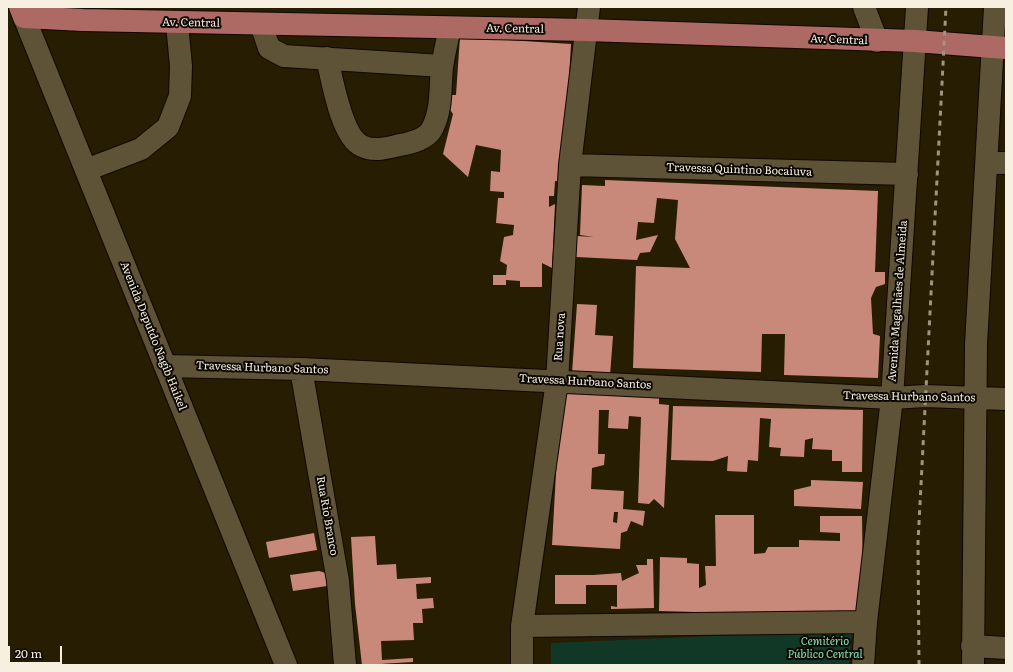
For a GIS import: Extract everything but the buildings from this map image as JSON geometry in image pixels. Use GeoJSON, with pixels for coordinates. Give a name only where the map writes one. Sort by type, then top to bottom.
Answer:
{"type":"FeatureCollection","features":[{"type":"Feature","properties":{"kind":"main road","name":"Av. Central"},"geometry":{"type":"LineString","coordinates":[[22,12],[177,24],[261,24],[586,30],[915,42],[999,48]]}},
{"type":"Feature","properties":{"kind":"street","name":"Rua nova"},"geometry":{"type":"LineString","coordinates":[[522,665],[522,626],[557,381],[570,165],[589,7]]}},
{"type":"Feature","properties":{"kind":"street"},"geometry":{"type":"LineString","coordinates":[[864,7],[876,41]]}},
{"type":"Feature","properties":{"kind":"street","name":"Avenida Magalhães de Almeida"},"geometry":{"type":"LineString","coordinates":[[863,665],[866,622],[892,398],[898,279],[907,174],[917,7]]}},
{"type":"Feature","properties":{"kind":"street"},"geometry":{"type":"LineString","coordinates":[[995,7],[999,48],[996,163],[976,344],[974,398],[972,655],[1006,648]]}},
{"type":"Feature","properties":{"kind":"street","name":"Avenida Deputdo Nagib Haikel"},"geometry":{"type":"LineString","coordinates":[[22,12],[286,665]]}},
{"type":"Feature","properties":{"kind":"street"},"geometry":{"type":"LineString","coordinates":[[86,170],[141,150],[168,127],[180,96],[181,66],[177,24]]}},
{"type":"Feature","properties":{"kind":"street"},"geometry":{"type":"LineString","coordinates":[[261,24],[269,48],[284,56],[442,66]]}},
{"type":"Feature","properties":{"kind":"street"},"geometry":{"type":"LineString","coordinates":[[327,58],[344,122],[350,135],[360,145],[369,149],[382,149],[404,145],[430,133],[438,113],[442,66],[450,28]]}},
{"type":"Feature","properties":{"kind":"street","name":"Travessa Quintino Bocaiuva"},"geometry":{"type":"LineString","coordinates":[[570,165],[907,174]]}},
{"type":"Feature","properties":{"kind":"street","name":"Travessa Hurbano Santos"},"geometry":{"type":"LineString","coordinates":[[165,366],[301,369],[892,398],[925,396],[1006,399]]}},
{"type":"Feature","properties":{"kind":"street","name":"Rua Rio Branco"},"geometry":{"type":"LineString","coordinates":[[301,369],[338,581],[345,665]]}},
{"type":"Feature","properties":{"kind":"street"},"geometry":{"type":"LineString","coordinates":[[522,626],[866,622]]}},
{"type":"Feature","properties":{"kind":"green space","name":"Cemitério Público Central"},"geometry":{"type":"Polygon","coordinates":[[[852,630],[849,665],[551,665],[551,643],[852,630]]]}},
{"type":"Feature","properties":{"kind":"railway"},"geometry":{"type":"LineString","coordinates":[[919,665],[918,542],[946,7]]}}]}
